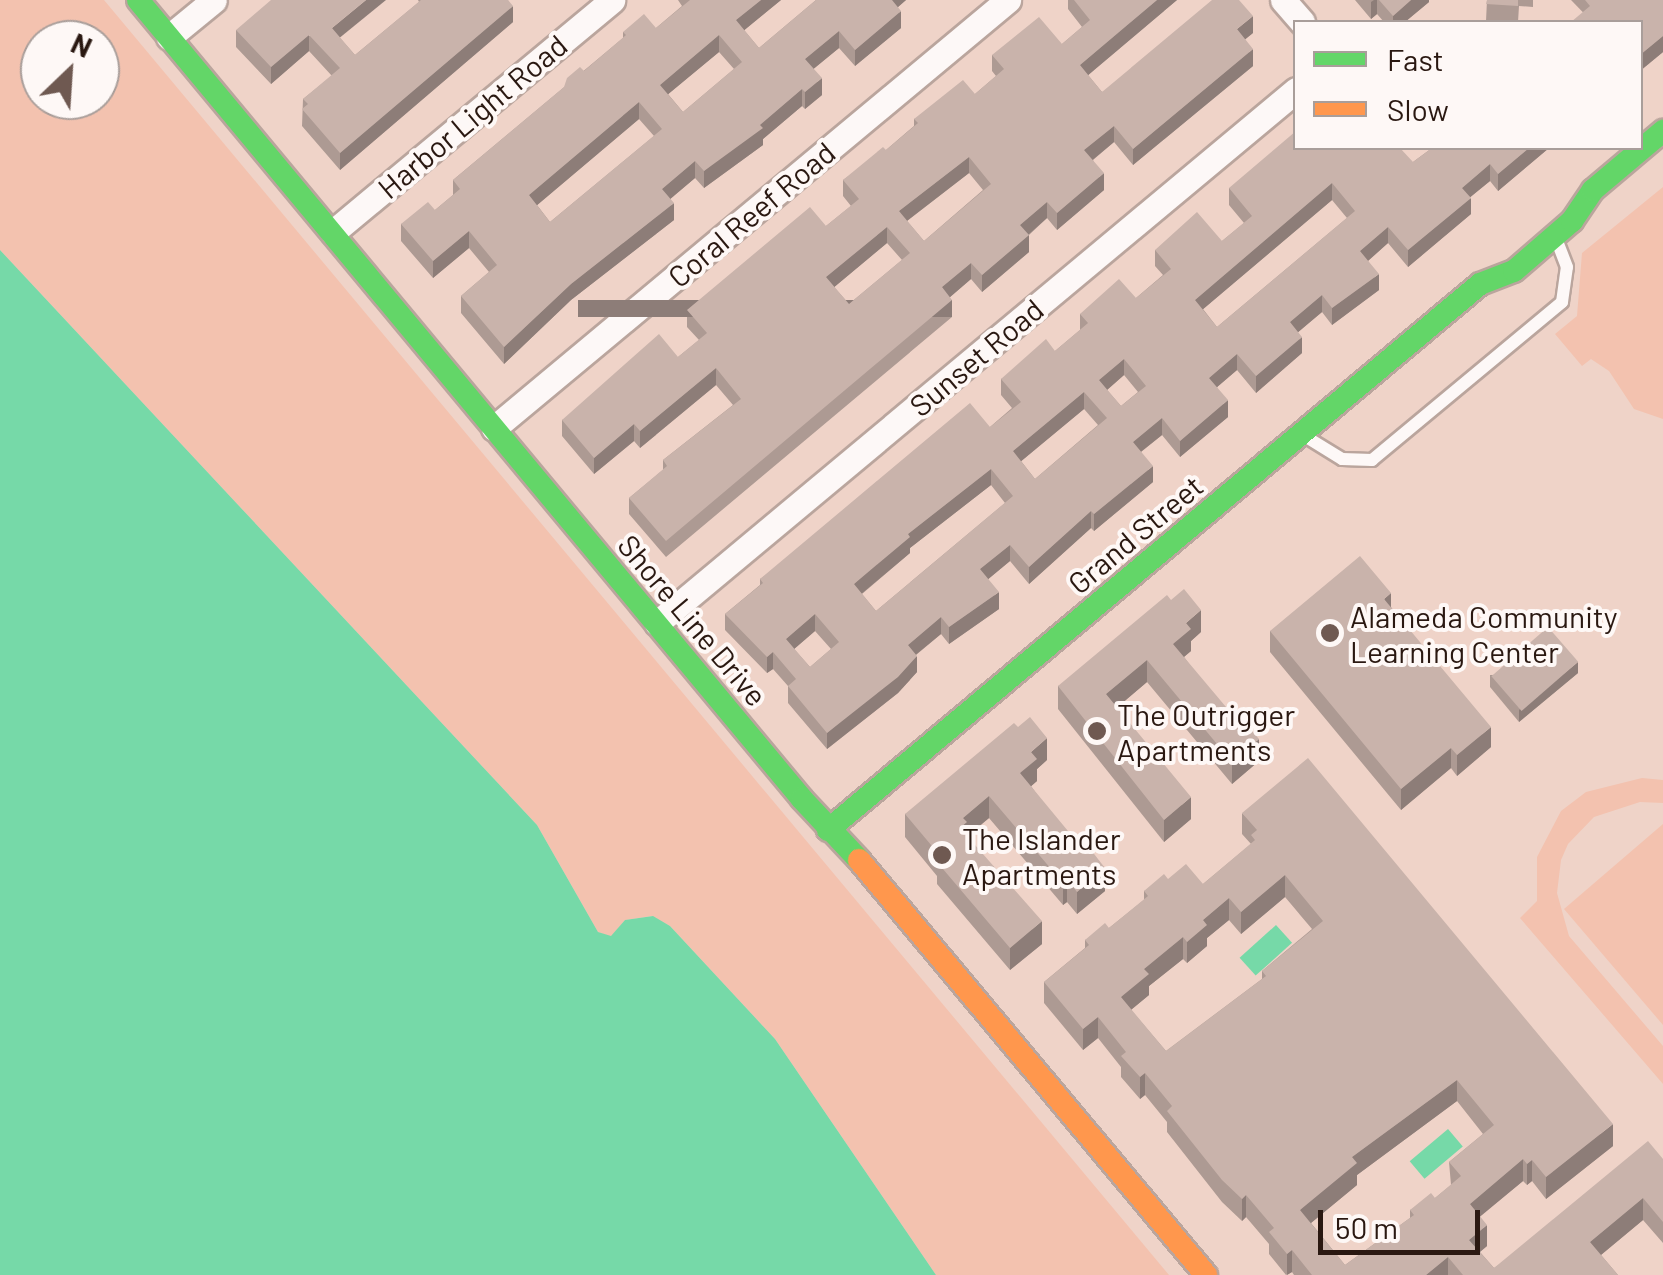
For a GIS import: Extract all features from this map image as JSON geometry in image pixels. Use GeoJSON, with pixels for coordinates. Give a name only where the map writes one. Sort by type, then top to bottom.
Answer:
{"type":"FeatureCollection","features":[{"type":"Feature","properties":{"kind":"street","name":"Shore Line Drive"},"geometry":{"type":"LineString","coordinates":[[138,0],[828,830],[860,860],[1206,1275]]}},
{"type":"Feature","properties":{"kind":"street"},"geometry":{"type":"LineString","coordinates":[[169,37],[214,0]]}},
{"type":"Feature","properties":{"kind":"street","name":"Harbor Light Road"},"geometry":{"type":"LineString","coordinates":[[333,232],[612,0]]}},
{"type":"Feature","properties":{"kind":"street","name":"Coral Reef Road"},"geometry":{"type":"LineString","coordinates":[[494,428],[1008,0]]}},
{"type":"Feature","properties":{"kind":"street"},"geometry":{"type":"LineString","coordinates":[[1283,0],[1300,20]]}},
{"type":"Feature","properties":{"kind":"street","name":"Sunset Road"},"geometry":{"type":"LineString","coordinates":[[656,624],[1293,93]]}},
{"type":"Feature","properties":{"kind":"street","name":"Grand Street"},"geometry":{"type":"LineString","coordinates":[[1643,148],[1663,131]]}},
{"type":"Feature","properties":{"kind":"street","name":"Grand Street"},"geometry":{"type":"LineString","coordinates":[[1480,284],[1514,270],[1556,236],[1572,221],[1593,190],[1640,150]]}},
{"type":"Feature","properties":{"kind":"street","name":"Grand Street"},"geometry":{"type":"LineString","coordinates":[[828,830],[1480,284],[1503,249],[1554,206],[1593,190]]}},
{"type":"Feature","properties":{"kind":"lane"},"geometry":{"type":"LineString","coordinates":[[1301,434],[1342,460],[1372,460],[1562,302],[1567,267],[1556,236]]}},
{"type":"Feature","properties":{"kind":"shaded area"},"geometry":{"type":"Polygon","coordinates":[[[0,0],[104,0],[1169,1275],[936,1275],[775,1039],[670,926],[652,916],[625,920],[611,937],[598,932],[537,825],[0,250],[0,0]]]}},
{"type":"Feature","properties":{"kind":"shaded area"},"geometry":{"type":"Polygon","coordinates":[[[1663,187],[1663,419],[1634,409],[1609,371],[1591,359],[1582,366],[1555,334],[1577,316],[1582,253],[1663,187]]]}},
{"type":"Feature","properties":{"kind":"shaded area"},"geometry":{"type":"Polygon","coordinates":[[[0,250],[537,825],[598,932],[611,936],[625,920],[653,916],[670,926],[775,1039],[936,1275],[0,1275],[0,250]]]}},
{"type":"Feature","properties":{"kind":"shaded area"},"geometry":{"type":"Polygon","coordinates":[[[1642,778],[1663,780],[1663,803],[1640,802],[1594,817],[1568,844],[1561,860],[1557,893],[1569,936],[1663,1046],[1663,1084],[1520,918],[1537,901],[1537,857],[1561,811],[1586,792],[1642,778]]]}},
{"type":"Feature","properties":{"kind":"shaded area"},"geometry":{"type":"Polygon","coordinates":[[[1663,824],[1663,1025],[1564,909],[1663,824]]]}},
{"type":"Feature","properties":{"kind":"shaded area"},"geometry":{"type":"Polygon","coordinates":[[[1276,925],[1292,943],[1256,976],[1240,958],[1276,925]]]}},
{"type":"Feature","properties":{"kind":"shaded area"},"geometry":{"type":"Polygon","coordinates":[[[1448,1129],[1463,1147],[1424,1179],[1410,1161],[1448,1129]]]}},
{"type":"Feature","properties":{"kind":"building"},"geometry":{"type":"Polygon","coordinates":[[[271,0],[366,0],[332,28],[355,55],[421,0],[508,0],[513,6],[340,153],[302,109],[308,104],[303,99],[340,68],[309,35],[271,67],[236,30],[271,0]]]}},
{"type":"Feature","properties":{"kind":"building"},"geometry":{"type":"Polygon","coordinates":[[[690,0],[761,0],[736,20],[759,48],[816,0],[892,0],[901,11],[855,50],[839,31],[805,59],[822,78],[805,92],[802,89],[760,125],[763,128],[704,171],[695,161],[662,189],[674,203],[571,284],[504,347],[461,296],[497,265],[469,231],[433,261],[401,224],[428,202],[435,210],[460,189],[453,180],[564,87],[567,78],[580,67],[584,71],[626,35],[623,32],[644,14],[656,28],[690,0]],[[719,35],[660,85],[683,112],[742,62],[719,35]],[[639,102],[529,195],[550,222],[662,129],[639,102]]]}},
{"type":"Feature","properties":{"kind":"building"},"geometry":{"type":"Polygon","coordinates":[[[1074,0],[1157,0],[1080,65],[1102,92],[1212,0],[1239,0],[1253,16],[1237,29],[1253,49],[1133,149],[1114,126],[1084,150],[1104,173],[1057,213],[1047,202],[1020,225],[1029,235],[982,275],[971,263],[942,287],[952,300],[666,541],[629,498],[667,466],[663,460],[741,399],[716,368],[640,431],[634,424],[594,458],[562,420],[659,334],[678,357],[707,333],[687,310],[810,207],[826,226],[859,199],[843,180],[883,147],[886,150],[918,123],[914,119],[963,80],[975,94],[1004,69],[992,55],[1039,17],[1062,44],[1090,20],[1074,0]],[[969,157],[899,211],[924,241],[991,184],[969,157]],[[887,227],[826,277],[849,304],[910,253],[887,227]]]}},
{"type":"Feature","properties":{"kind":"building"},"geometry":{"type":"Polygon","coordinates":[[[1379,0],[1411,0],[1393,16],[1379,0]]]}},
{"type":"Feature","properties":{"kind":"building"},"geometry":{"type":"Polygon","coordinates":[[[1487,0],[1518,0],[1518,6],[1486,4],[1487,0]]]}},
{"type":"Feature","properties":{"kind":"building"},"geometry":{"type":"Polygon","coordinates":[[[1585,0],[1663,0],[1663,36],[1643,53],[1643,20],[1573,20],[1590,6],[1585,0]]]}},
{"type":"Feature","properties":{"kind":"building"},"geometry":{"type":"Polygon","coordinates":[[[1293,134],[1293,150],[1402,150],[1413,162],[1429,150],[1527,150],[1498,174],[1490,164],[1462,188],[1471,198],[1408,250],[1388,227],[1360,251],[1379,274],[1332,308],[1322,295],[1290,322],[1302,337],[1256,376],[1237,354],[1209,378],[1228,400],[1180,441],[1162,418],[1133,442],[1153,466],[1094,514],[1091,511],[1029,567],[1010,545],[980,569],[999,592],[949,627],[941,617],[908,645],[917,656],[898,677],[827,733],[788,686],[796,679],[773,652],[767,657],[725,614],[763,583],[760,579],[970,403],[990,427],[1021,402],[1001,379],[1046,339],[1055,351],[1088,323],[1080,314],[1119,279],[1136,298],[1171,269],[1155,250],[1197,212],[1222,241],[1252,216],[1229,188],[1293,134]],[[1332,183],[1195,300],[1217,327],[1355,211],[1332,183]],[[1124,359],[1099,380],[1121,406],[1146,386],[1124,359]],[[1084,392],[1013,451],[1035,479],[1107,418],[1084,392]],[[991,469],[908,534],[910,537],[854,584],[876,611],[1013,496],[991,469]],[[815,614],[786,639],[810,667],[839,642],[815,614]]]}},
{"type":"Feature","properties":{"kind":"building"},"geometry":{"type":"Polygon","coordinates":[[[1360,556],[1391,593],[1384,599],[1491,727],[1457,755],[1451,748],[1401,789],[1270,631],[1360,556]]]}},
{"type":"Feature","properties":{"kind":"building"},"geometry":{"type":"Polygon","coordinates":[[[1184,589],[1201,610],[1186,623],[1191,629],[1173,644],[1242,726],[1245,723],[1259,739],[1232,762],[1147,660],[1106,694],[1191,797],[1164,820],[1058,686],[1167,595],[1171,600],[1184,589]]]}},
{"type":"Feature","properties":{"kind":"building"},"geometry":{"type":"Polygon","coordinates":[[[1548,627],[1578,662],[1522,711],[1491,676],[1548,627]]]}},
{"type":"Feature","properties":{"kind":"building"},"geometry":{"type":"Polygon","coordinates":[[[1030,717],[1047,738],[1031,752],[1037,759],[1020,773],[1087,854],[1091,850],[1105,868],[1077,892],[1067,879],[1063,883],[989,796],[963,818],[967,822],[960,828],[1042,921],[1010,948],[937,862],[942,858],[905,814],[1014,723],[1018,727],[1030,717]]]}},
{"type":"Feature","properties":{"kind":"building"},"geometry":{"type":"Polygon","coordinates":[[[1308,758],[1613,1124],[1546,1177],[1532,1160],[1527,1164],[1523,1159],[1470,1204],[1487,1225],[1469,1240],[1494,1268],[1648,1141],[1663,1159],[1663,1222],[1643,1198],[1590,1242],[1618,1275],[1463,1275],[1448,1257],[1426,1275],[1312,1275],[1292,1250],[1287,1254],[1269,1232],[1274,1228],[1246,1195],[1242,1199],[1222,1180],[1167,1111],[1172,1106],[1145,1073],[1140,1077],[1121,1056],[1126,1052],[1098,1017],[1083,1029],[1044,982],[1089,945],[1085,940],[1105,923],[1109,928],[1148,896],[1144,891],[1164,874],[1168,879],[1186,864],[1203,884],[1255,840],[1251,835],[1257,830],[1242,813],[1308,758]],[[1285,875],[1241,912],[1229,898],[1203,920],[1207,925],[1187,942],[1183,937],[1144,969],[1149,974],[1121,997],[1166,1051],[1266,976],[1262,971],[1323,921],[1285,875]],[[1457,1080],[1352,1157],[1357,1163],[1300,1210],[1345,1265],[1414,1215],[1410,1210],[1431,1193],[1435,1198],[1461,1176],[1449,1162],[1494,1125],[1457,1080]]]}},
{"type":"Feature","properties":{"kind":"traffic: fast"},"geometry":{"type":"LineString","coordinates":[[138,0],[802,799],[859,860]]}},
{"type":"Feature","properties":{"kind":"traffic: fast"},"geometry":{"type":"LineString","coordinates":[[1643,148],[1663,131]]}},
{"type":"Feature","properties":{"kind":"traffic: fast"},"geometry":{"type":"LineString","coordinates":[[828,830],[1480,284],[1514,271],[1572,221],[1593,190],[1640,150]]}},
{"type":"Feature","properties":{"kind":"traffic: slow"},"geometry":{"type":"LineString","coordinates":[[859,860],[1206,1275]]}},
{"type":"Feature","properties":{"kind":"place","name":"Alameda Community Learning Center"},"geometry":{"type":"Point","coordinates":[1330,633]}},
{"type":"Feature","properties":{"kind":"place","name":"The Outrigger Apartments"},"geometry":{"type":"Point","coordinates":[1097,731]}},
{"type":"Feature","properties":{"kind":"place","name":"The Islander Apartments"},"geometry":{"type":"Point","coordinates":[942,855]}}]}
